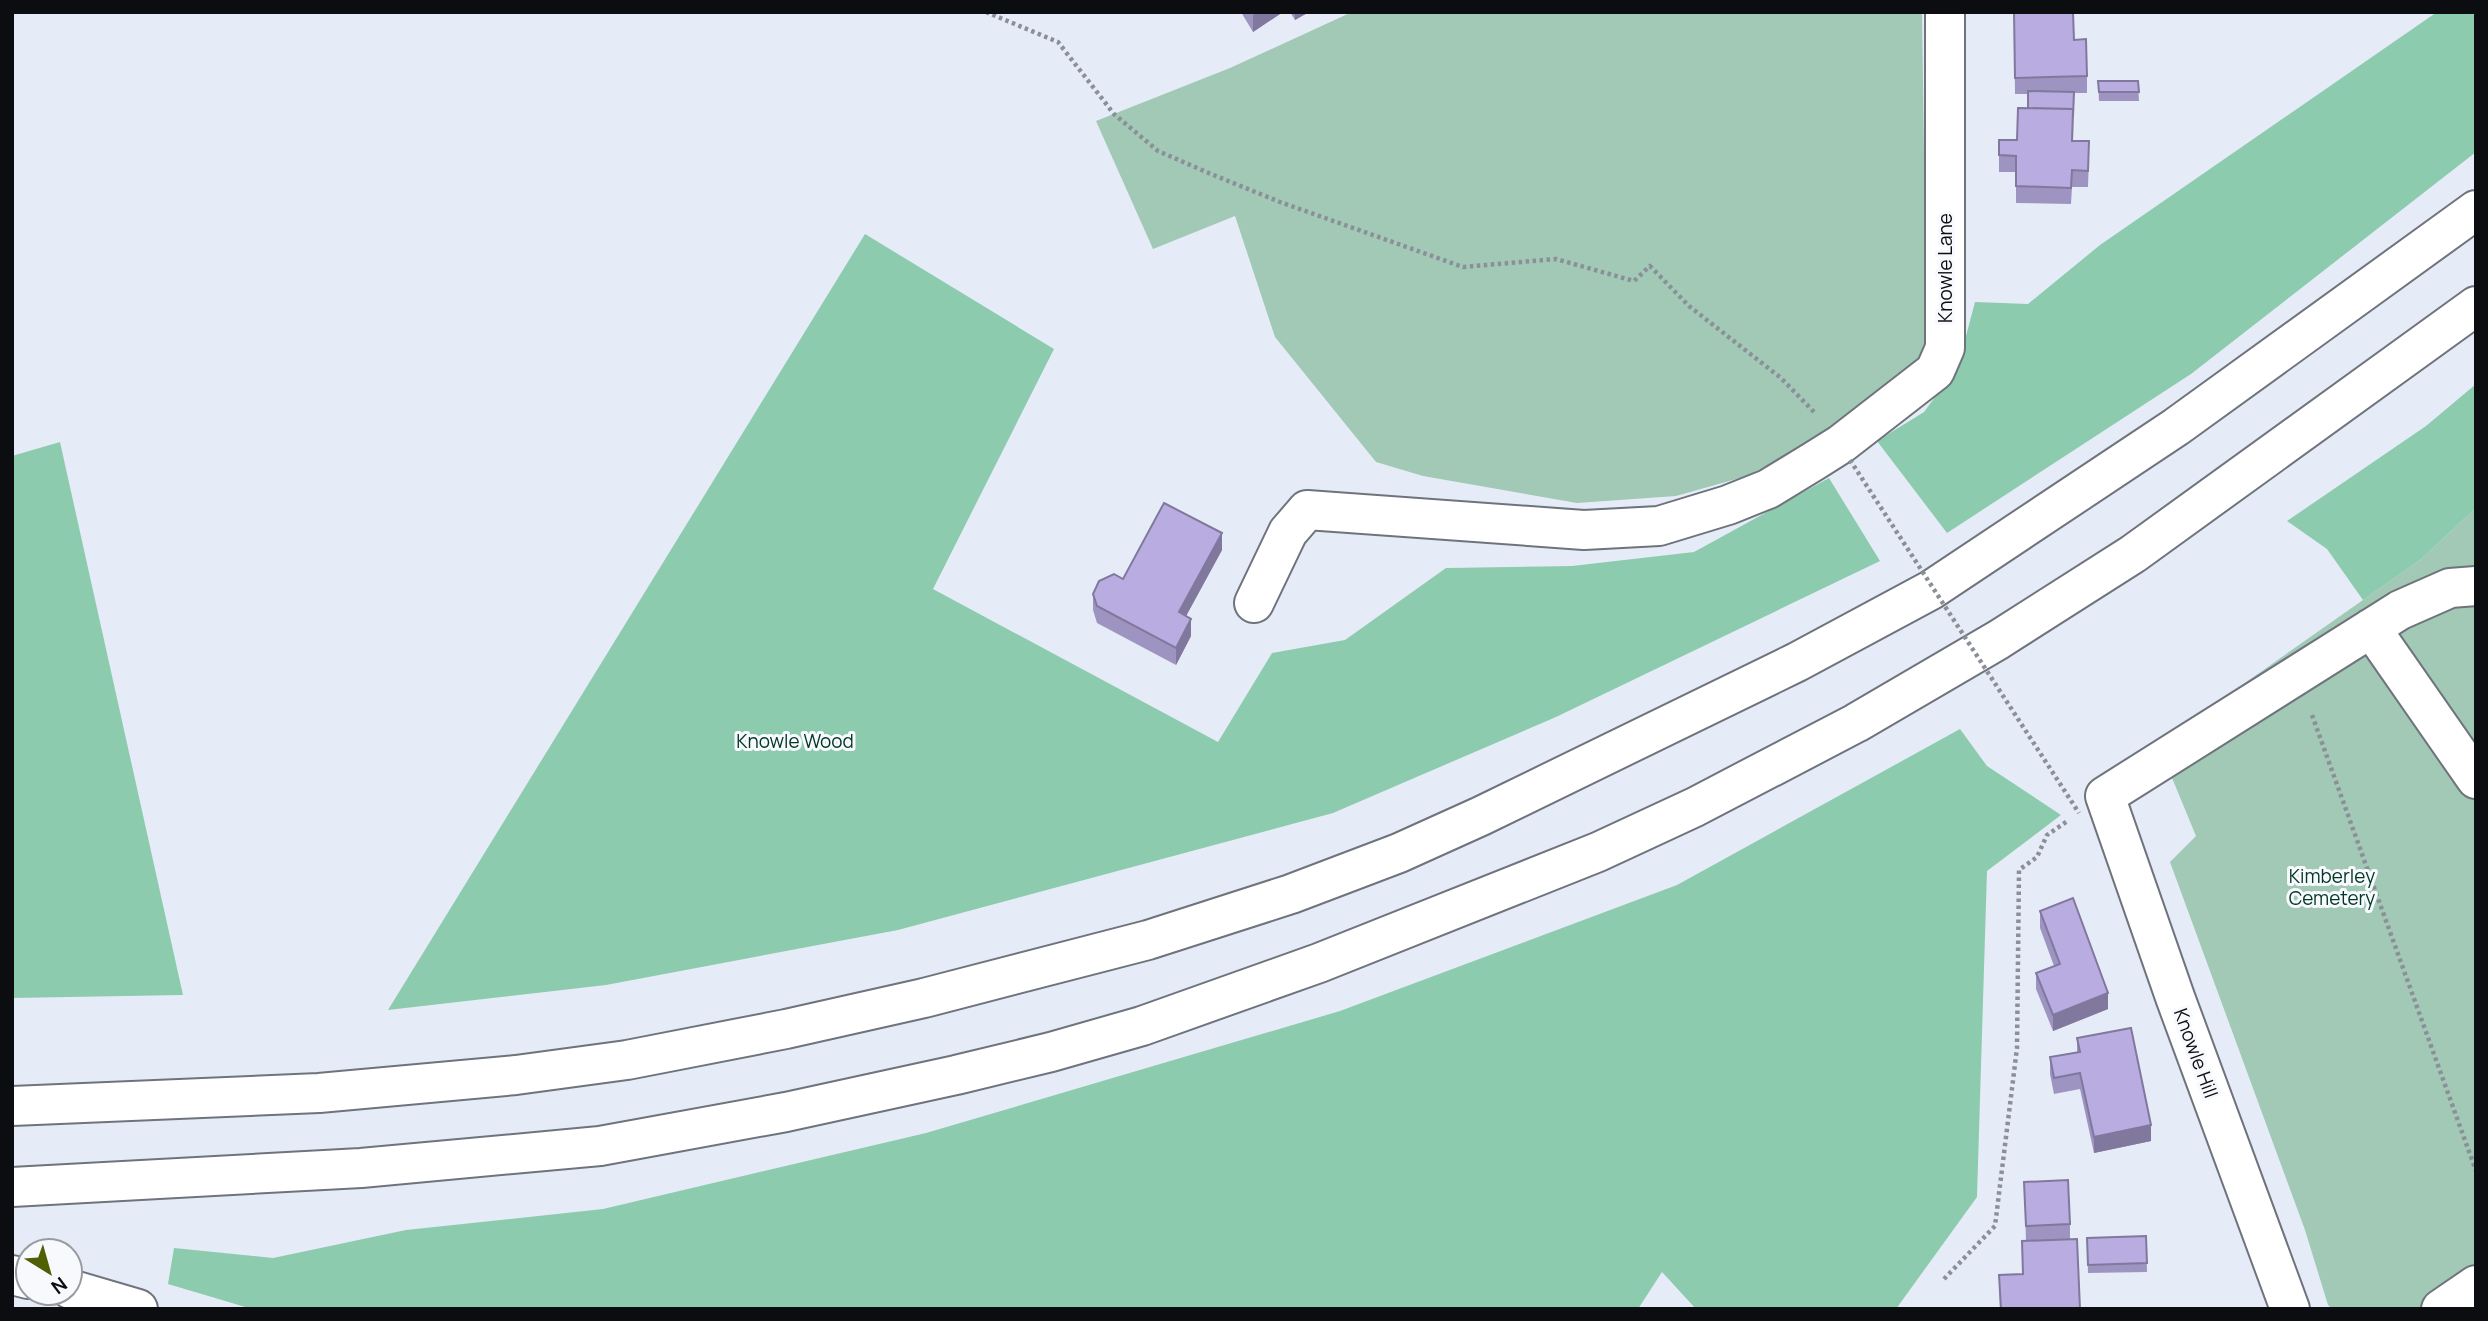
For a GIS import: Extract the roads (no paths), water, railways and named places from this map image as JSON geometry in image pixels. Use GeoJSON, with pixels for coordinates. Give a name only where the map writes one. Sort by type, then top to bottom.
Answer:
{"type":"FeatureCollection","features":[{"type":"Feature","properties":{"kind":"main road","name":"Knowle Lane"},"geometry":{"type":"LineString","coordinates":[[1254,603],[1288,532],[1307,510],[1584,530],[1659,526],[1728,505],[1768,489],[1835,455],[1935,371],[1945,348],[1945,12]]}},
{"type":"Feature","properties":{"kind":"main road"},"geometry":{"type":"LineString","coordinates":[[12,1106],[319,1093],[416,1086],[627,1059],[786,1029],[937,995],[1147,940],[1291,894],[1399,853],[1481,816],[1797,662],[1931,590],[2176,427],[2476,210]]}},
{"type":"Feature","properties":{"kind":"main road"},"geometry":{"type":"LineString","coordinates":[[12,1187],[361,1168],[600,1146],[786,1112],[1051,1052],[1142,1026],[1294,972],[1598,852],[1695,807],[1856,723],[1998,640],[2133,554],[2476,306]]}},
{"type":"Feature","properties":{"kind":"main road"},"geometry":{"type":"LineString","coordinates":[[2476,586],[2450,588],[2400,610],[2371,628],[2476,779]]}},
{"type":"Feature","properties":{"kind":"main road","name":"Knowle Hill"},"geometry":{"type":"LineString","coordinates":[[2290,1309],[2175,997],[2092,805],[2371,628]]}},
{"type":"Feature","properties":{"kind":"main road"},"geometry":{"type":"LineString","coordinates":[[2441,1309],[2476,1285]]}},
{"type":"Feature","properties":{"kind":"main road"},"geometry":{"type":"LineString","coordinates":[[84,1293],[138,1309]]}},
{"type":"Feature","properties":{"kind":"park label","name":"Knowle Wood"},"geometry":{"type":"Point","coordinates":[795,741]}},
{"type":"Feature","properties":{"kind":"park label","name":"Kimberley Cemetery"},"geometry":{"type":"Point","coordinates":[2332,887]}}]}
